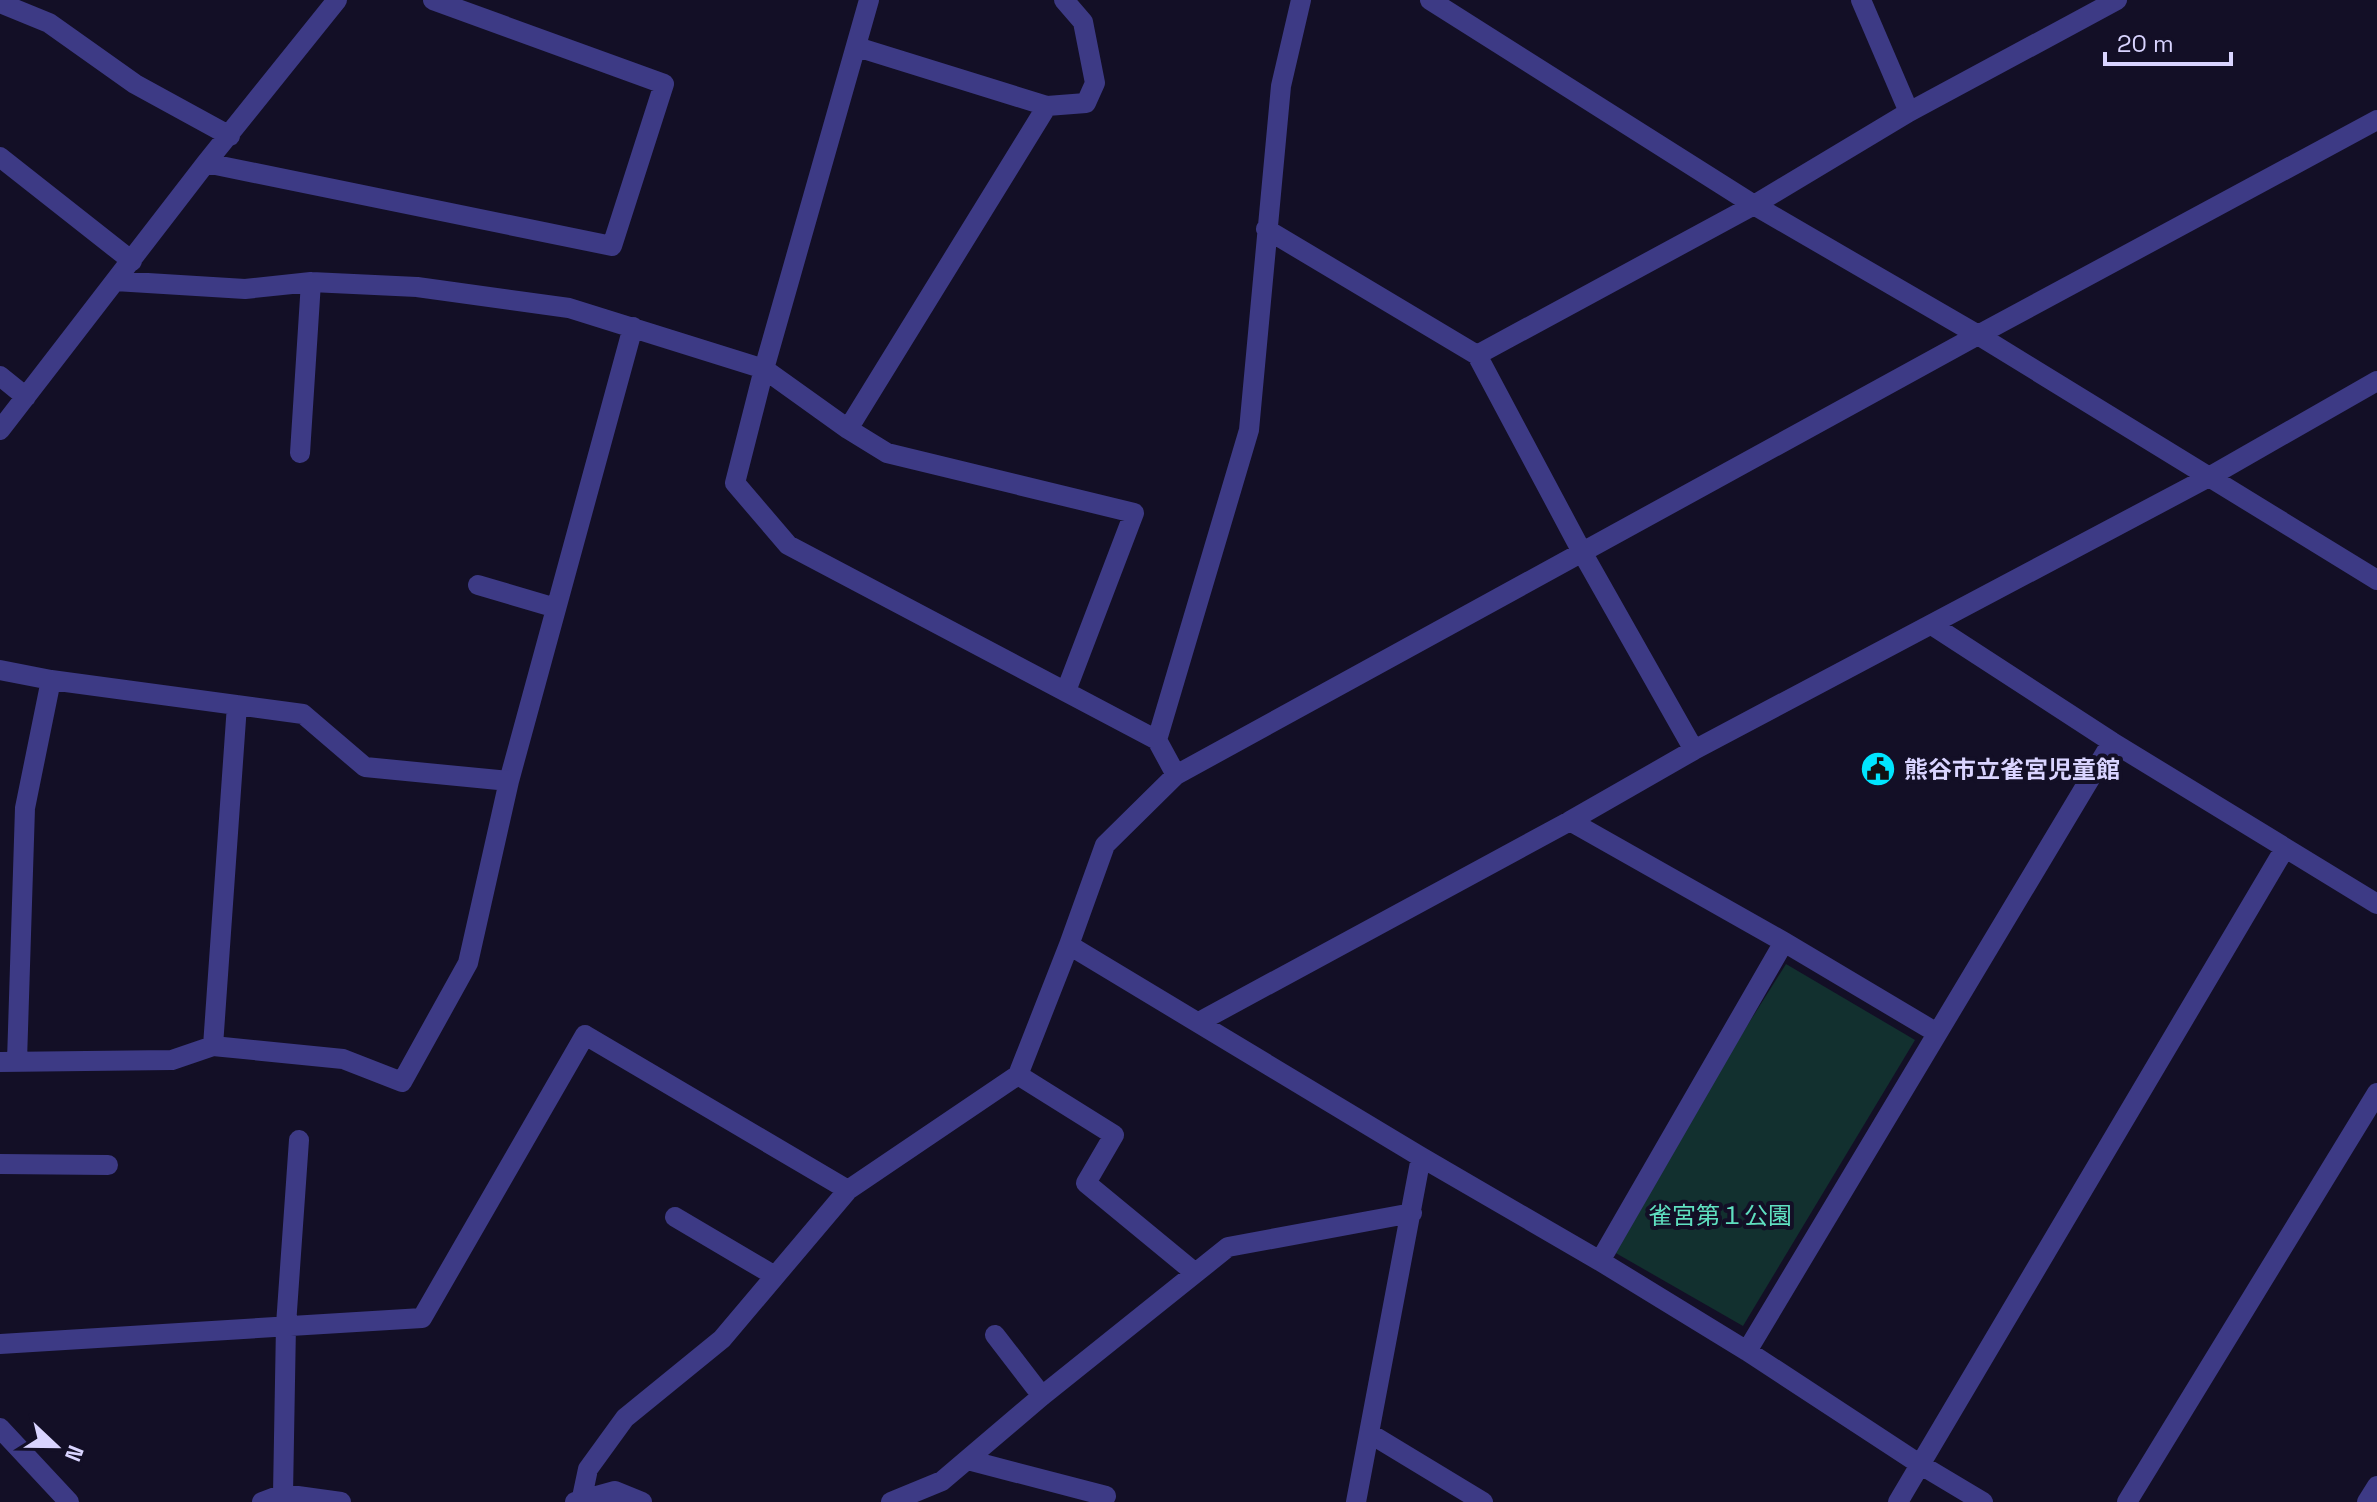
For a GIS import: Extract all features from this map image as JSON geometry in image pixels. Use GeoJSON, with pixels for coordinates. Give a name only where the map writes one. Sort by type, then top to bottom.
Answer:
{"type":"FeatureCollection","features":[{"type":"Feature","properties":{"kind":"street"},"geometry":{"type":"LineString","coordinates":[[0,430],[206,163],[337,0]]}},
{"type":"Feature","properties":{"kind":"street"},"geometry":{"type":"LineString","coordinates":[[206,163],[612,246],[664,84],[433,0]]}},
{"type":"Feature","properties":{"kind":"street"},"geometry":{"type":"LineString","coordinates":[[869,0],[764,369],[735,483],[788,545],[1157,740],[1176,775]]}},
{"type":"Feature","properties":{"kind":"street"},"geometry":{"type":"LineString","coordinates":[[857,47],[1047,106],[1086,103],[1095,83],[1083,22],[1064,0]]}},
{"type":"Feature","properties":{"kind":"street"},"geometry":{"type":"LineString","coordinates":[[1157,740],[1249,430],[1281,86],[1301,0]]}},
{"type":"Feature","properties":{"kind":"street"},"geometry":{"type":"LineString","coordinates":[[1430,0],[1754,205],[1978,335],[2377,580]]}},
{"type":"Feature","properties":{"kind":"street"},"geometry":{"type":"LineString","coordinates":[[1861,0],[1909,112]]}},
{"type":"Feature","properties":{"kind":"street"},"geometry":{"type":"LineString","coordinates":[[0,3],[49,23],[135,84],[230,136]]}},
{"type":"Feature","properties":{"kind":"street"},"geometry":{"type":"LineString","coordinates":[[1477,355],[1754,205],[1909,112],[2104,3]]}},
{"type":"Feature","properties":{"kind":"street"},"geometry":{"type":"LineString","coordinates":[[848,429],[1047,106]]}},
{"type":"Feature","properties":{"kind":"street"},"geometry":{"type":"LineString","coordinates":[[579,1501],[588,1469],[625,1418],[722,1339],[848,1190],[1018,1075],[1105,845],[1176,775],[2377,120]]}},
{"type":"Feature","properties":{"kind":"street"},"geometry":{"type":"LineString","coordinates":[[0,157],[132,261]]}},
{"type":"Feature","properties":{"kind":"street"},"geometry":{"type":"LineString","coordinates":[[1266,229],[1477,355],[1582,552],[1694,750]]}},
{"type":"Feature","properties":{"kind":"street"},"geometry":{"type":"LineString","coordinates":[[115,281],[245,289],[311,282],[417,287],[554,306],[633,327],[764,369],[887,453],[1134,513],[1066,691]]}},
{"type":"Feature","properties":{"kind":"street"},"geometry":{"type":"LineString","coordinates":[[300,453],[311,282]]}},
{"type":"Feature","properties":{"kind":"street"},"geometry":{"type":"LineString","coordinates":[[51,680],[25,808],[9,1062],[172,1060],[213,1046],[343,1059],[402,1082],[468,963],[509,781],[633,327]]}},
{"type":"Feature","properties":{"kind":"street"},"geometry":{"type":"LineString","coordinates":[[0,376],[26,397]]}},
{"type":"Feature","properties":{"kind":"street"},"geometry":{"type":"LineString","coordinates":[[1199,1022],[1570,821],[1694,750],[2209,477],[2377,381]]}},
{"type":"Feature","properties":{"kind":"street"},"geometry":{"type":"LineString","coordinates":[[478,585],[556,608]]}},
{"type":"Feature","properties":{"kind":"street"},"geometry":{"type":"LineString","coordinates":[[1932,625],[2112,742],[2377,904]]}},
{"type":"Feature","properties":{"kind":"street"},"geometry":{"type":"LineString","coordinates":[[0,670],[51,680],[303,714],[365,767],[509,781]]}},
{"type":"Feature","properties":{"kind":"street"},"geometry":{"type":"LineString","coordinates":[[213,1046],[237,705]]}},
{"type":"Feature","properties":{"kind":"street"},"geometry":{"type":"LineString","coordinates":[[1747,1351],[2112,742]]}},
{"type":"Feature","properties":{"kind":"street"},"geometry":{"type":"LineString","coordinates":[[1570,821],[1937,1033]]}},
{"type":"Feature","properties":{"kind":"street"},"geometry":{"type":"LineString","coordinates":[[1898,1502],[2285,848]]}},
{"type":"Feature","properties":{"kind":"street"},"geometry":{"type":"LineString","coordinates":[[1600,1261],[1784,942]]}},
{"type":"Feature","properties":{"kind":"street"},"geometry":{"type":"LineString","coordinates":[[1069,945],[1600,1261],[1983,1502]]}},
{"type":"Feature","properties":{"kind":"street"},"geometry":{"type":"LineString","coordinates":[[0,1344],[422,1318],[585,1035],[848,1190]]}},
{"type":"Feature","properties":{"kind":"street"},"geometry":{"type":"LineString","coordinates":[[1018,1075],[1114,1135],[1086,1183],[1194,1272]]}},
{"type":"Feature","properties":{"kind":"street"},"geometry":{"type":"LineString","coordinates":[[2127,1502],[2377,1093]]}},
{"type":"Feature","properties":{"kind":"street"},"geometry":{"type":"LineString","coordinates":[[283,1494],[286,1325],[299,1140]]}},
{"type":"Feature","properties":{"kind":"street"},"geometry":{"type":"LineString","coordinates":[[1356,1502],[1421,1157]]}},
{"type":"Feature","properties":{"kind":"street"},"geometry":{"type":"LineString","coordinates":[[0,1164],[108,1165]]}},
{"type":"Feature","properties":{"kind":"street"},"geometry":{"type":"LineString","coordinates":[[891,1502],[942,1481],[1042,1396],[1228,1247],[1412,1213]]}},
{"type":"Feature","properties":{"kind":"street"},"geometry":{"type":"LineString","coordinates":[[675,1217],[775,1276]]}},
{"type":"Feature","properties":{"kind":"street"},"geometry":{"type":"LineString","coordinates":[[995,1335],[1042,1396]]}},
{"type":"Feature","properties":{"kind":"street"},"geometry":{"type":"LineString","coordinates":[[0,1428],[69,1502]]}},
{"type":"Feature","properties":{"kind":"street"},"geometry":{"type":"LineString","coordinates":[[1369,1433],[1483,1502]]}},
{"type":"Feature","properties":{"kind":"street"},"geometry":{"type":"LineString","coordinates":[[968,1460],[1106,1496]]}},
{"type":"Feature","properties":{"kind":"street"},"geometry":{"type":"LineString","coordinates":[[2367,1502],[2377,1486]]}},
{"type":"Feature","properties":{"kind":"street"},"geometry":{"type":"LineString","coordinates":[[579,1501],[615,1491],[642,1502]]}},
{"type":"Feature","properties":{"kind":"street"},"geometry":{"type":"LineString","coordinates":[[262,1502],[283,1494],[341,1502]]}},
{"type":"Feature","properties":{"kind":"green space","name":"雀宮第１公園"},"geometry":{"type":"Polygon","coordinates":[[[1786,964],[1915,1040],[1743,1326],[1607,1248],[1786,964]]]}},
{"type":"Feature","properties":{"kind":"place","name":"熊谷市立雀宮児童館"},"geometry":{"type":"Point","coordinates":[1878,769]}}]}
